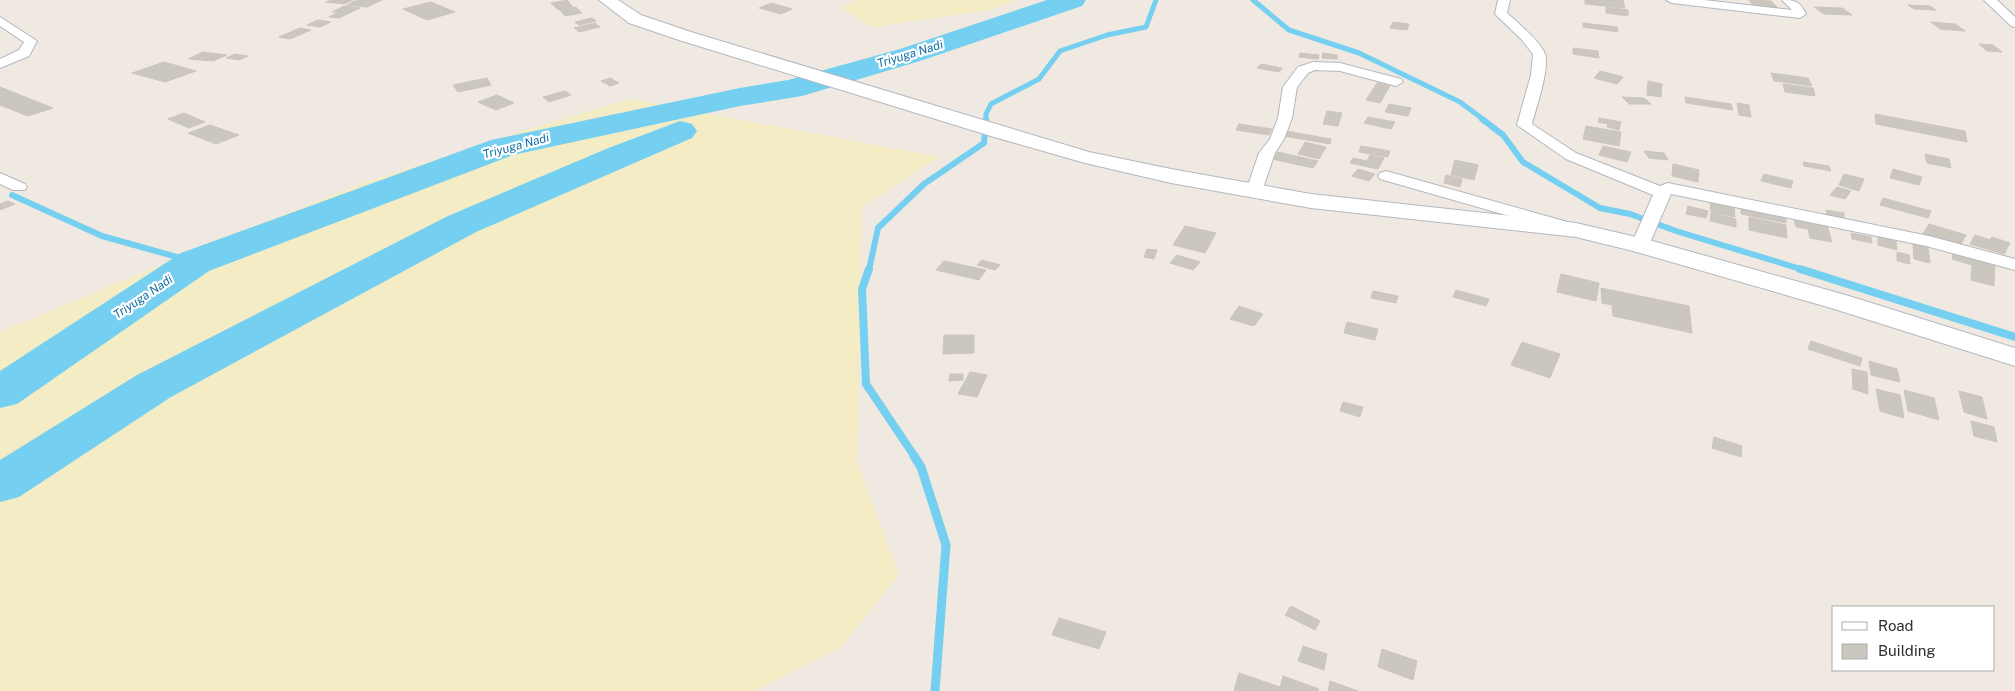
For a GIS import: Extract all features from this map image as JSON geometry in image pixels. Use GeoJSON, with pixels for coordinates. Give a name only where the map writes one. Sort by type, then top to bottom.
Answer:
{"type":"FeatureCollection","features":[{"type":"Feature","properties":{"kind":"main road"},"geometry":{"type":"LineString","coordinates":[[607,0],[635,19],[1001,133],[1085,157],[1171,176],[1311,201],[1576,230],[1640,245],[1840,302],[2015,357]]}},
{"type":"Feature","properties":{"kind":"street"},"geometry":{"type":"LineString","coordinates":[[1504,0],[1501,14],[1525,36],[1539,54],[1538,75],[1524,125],[1571,156],[1662,193]]}},
{"type":"Feature","properties":{"kind":"street"},"geometry":{"type":"LineString","coordinates":[[1672,0],[1800,14],[1797,6],[1788,0]]}},
{"type":"Feature","properties":{"kind":"street"},"geometry":{"type":"LineString","coordinates":[[1990,0],[2015,23]]}},
{"type":"Feature","properties":{"kind":"street"},"geometry":{"type":"LineString","coordinates":[[0,21],[30,41],[24,53],[0,64]]}},
{"type":"Feature","properties":{"kind":"street"},"geometry":{"type":"LineString","coordinates":[[1254,191],[1267,153],[1277,139],[1285,118],[1290,86],[1304,70],[1313,66],[1340,67],[1396,82]]}},
{"type":"Feature","properties":{"kind":"street"},"geometry":{"type":"LineString","coordinates":[[1386,176],[1576,230]]}},
{"type":"Feature","properties":{"kind":"street"},"geometry":{"type":"LineString","coordinates":[[0,178],[19,187],[0,193]]}},
{"type":"Feature","properties":{"kind":"street"},"geometry":{"type":"LineString","coordinates":[[1640,245],[1662,193],[1668,188],[1910,237],[2015,265]]}},
{"type":"Feature","properties":{"kind":"sand"},"geometry":{"type":"Polygon","coordinates":[[[855,0],[1018,0],[990,10],[873,27],[841,9],[855,0]]]}},
{"type":"Feature","properties":{"kind":"sand"},"geometry":{"type":"Polygon","coordinates":[[[630,99],[940,157],[862,207],[857,462],[899,575],[843,645],[756,691],[0,691],[0,332],[227,237],[361,184],[525,130],[630,99]]]}},
{"type":"Feature","properties":{"kind":"building"},"geometry":{"type":"Polygon","coordinates":[[[331,0],[353,0],[344,4],[326,2],[331,0]]]}},
{"type":"Feature","properties":{"kind":"building"},"geometry":{"type":"Polygon","coordinates":[[[357,0],[382,0],[367,7],[347,5],[357,0]]]}},
{"type":"Feature","properties":{"kind":"building"},"geometry":{"type":"Polygon","coordinates":[[[567,0],[573,7],[558,10],[551,3],[567,0]]]}},
{"type":"Feature","properties":{"kind":"building"},"geometry":{"type":"Polygon","coordinates":[[[1585,0],[1623,0],[1625,8],[1585,4],[1585,0]]]}},
{"type":"Feature","properties":{"kind":"building"},"geometry":{"type":"Polygon","coordinates":[[[1749,0],[1771,1],[1779,9],[1761,8],[1753,5],[1749,0]]]}},
{"type":"Feature","properties":{"kind":"building"},"geometry":{"type":"Polygon","coordinates":[[[431,2],[455,12],[427,20],[403,9],[431,2]]]}},
{"type":"Feature","properties":{"kind":"building"},"geometry":{"type":"Polygon","coordinates":[[[771,3],[792,9],[781,14],[759,8],[771,3]]]}},
{"type":"Feature","properties":{"kind":"building"},"geometry":{"type":"Polygon","coordinates":[[[1908,5],[1930,6],[1936,10],[1914,9],[1908,5]]]}},
{"type":"Feature","properties":{"kind":"building"},"geometry":{"type":"Polygon","coordinates":[[[344,6],[360,8],[339,18],[329,17],[339,12],[332,12],[344,6]]]}},
{"type":"Feature","properties":{"kind":"building"},"geometry":{"type":"Polygon","coordinates":[[[576,7],[582,13],[565,16],[560,10],[576,7]]]}},
{"type":"Feature","properties":{"kind":"building"},"geometry":{"type":"Polygon","coordinates":[[[1606,7],[1628,10],[1628,16],[1606,13],[1606,7]]]}},
{"type":"Feature","properties":{"kind":"building"},"geometry":{"type":"Polygon","coordinates":[[[1814,7],[1842,8],[1852,15],[1824,14],[1814,7]]]}},
{"type":"Feature","properties":{"kind":"building"},"geometry":{"type":"Polygon","coordinates":[[[592,18],[596,21],[579,25],[575,22],[592,18]]]}},
{"type":"Feature","properties":{"kind":"building"},"geometry":{"type":"Polygon","coordinates":[[[318,20],[331,22],[320,27],[307,25],[318,20]]]}},
{"type":"Feature","properties":{"kind":"building"},"geometry":{"type":"Polygon","coordinates":[[[1393,22],[1409,24],[1407,30],[1390,28],[1393,22]]]}},
{"type":"Feature","properties":{"kind":"building"},"geometry":{"type":"Polygon","coordinates":[[[1931,22],[1955,24],[1965,31],[1940,29],[1931,22]]]}},
{"type":"Feature","properties":{"kind":"building"},"geometry":{"type":"Polygon","coordinates":[[[595,23],[600,27],[579,32],[574,28],[595,23]]]}},
{"type":"Feature","properties":{"kind":"building"},"geometry":{"type":"Polygon","coordinates":[[[1583,23],[1617,27],[1618,32],[1583,27],[1583,23]]]}},
{"type":"Feature","properties":{"kind":"building"},"geometry":{"type":"Polygon","coordinates":[[[300,28],[311,30],[290,39],[279,37],[300,28]]]}},
{"type":"Feature","properties":{"kind":"building"},"geometry":{"type":"Polygon","coordinates":[[[1979,44],[1993,45],[2002,52],[1987,51],[1979,44]]]}},
{"type":"Feature","properties":{"kind":"building"},"geometry":{"type":"Polygon","coordinates":[[[1573,48],[1598,51],[1599,58],[1573,54],[1573,48]]]}},
{"type":"Feature","properties":{"kind":"building"},"geometry":{"type":"Polygon","coordinates":[[[203,52],[227,55],[213,61],[188,59],[203,52]]]}},
{"type":"Feature","properties":{"kind":"building"},"geometry":{"type":"Polygon","coordinates":[[[1300,53],[1319,55],[1318,59],[1299,57],[1300,53]]]}},
{"type":"Feature","properties":{"kind":"building"},"geometry":{"type":"Polygon","coordinates":[[[1323,53],[1337,55],[1337,59],[1322,58],[1323,53]]]}},
{"type":"Feature","properties":{"kind":"building"},"geometry":{"type":"Polygon","coordinates":[[[235,54],[248,56],[239,60],[226,58],[235,54]]]}},
{"type":"Feature","properties":{"kind":"building"},"geometry":{"type":"Polygon","coordinates":[[[164,62],[196,71],[165,82],[132,73],[164,62]]]}},
{"type":"Feature","properties":{"kind":"building"},"geometry":{"type":"Polygon","coordinates":[[[1261,64],[1282,68],[1279,72],[1257,68],[1261,64]]]}},
{"type":"Feature","properties":{"kind":"building"},"geometry":{"type":"Polygon","coordinates":[[[1600,71],[1623,77],[1617,84],[1594,78],[1600,71]]]}},
{"type":"Feature","properties":{"kind":"building"},"geometry":{"type":"Polygon","coordinates":[[[1771,73],[1808,78],[1812,86],[1774,81],[1771,73]]]}},
{"type":"Feature","properties":{"kind":"building"},"geometry":{"type":"Polygon","coordinates":[[[487,78],[491,85],[458,92],[453,85],[487,78]]]}},
{"type":"Feature","properties":{"kind":"building"},"geometry":{"type":"Polygon","coordinates":[[[610,78],[619,83],[610,86],[601,81],[610,78]]]}},
{"type":"Feature","properties":{"kind":"building"},"geometry":{"type":"Polygon","coordinates":[[[1648,81],[1662,84],[1661,97],[1647,95],[1648,81]]]}},
{"type":"Feature","properties":{"kind":"building"},"geometry":{"type":"Polygon","coordinates":[[[1377,83],[1390,86],[1380,103],[1366,100],[1377,83]]]}},
{"type":"Feature","properties":{"kind":"building"},"geometry":{"type":"Polygon","coordinates":[[[1783,84],[1813,88],[1815,96],[1785,92],[1783,84]]]}},
{"type":"Feature","properties":{"kind":"building"},"geometry":{"type":"Polygon","coordinates":[[[0,87],[53,108],[28,116],[0,105],[0,87]]]}},
{"type":"Feature","properties":{"kind":"building"},"geometry":{"type":"Polygon","coordinates":[[[565,91],[571,95],[549,102],[543,97],[565,91]]]}},
{"type":"Feature","properties":{"kind":"building"},"geometry":{"type":"Polygon","coordinates":[[[497,95],[514,103],[496,110],[478,102],[497,95]]]}},
{"type":"Feature","properties":{"kind":"building"},"geometry":{"type":"Polygon","coordinates":[[[1622,97],[1644,98],[1651,104],[1629,104],[1622,97]]]}},
{"type":"Feature","properties":{"kind":"building"},"geometry":{"type":"Polygon","coordinates":[[[1685,97],[1731,104],[1733,110],[1686,103],[1685,97]]]}},
{"type":"Feature","properties":{"kind":"building"},"geometry":{"type":"Polygon","coordinates":[[[1737,103],[1749,105],[1751,117],[1739,115],[1737,103]]]}},
{"type":"Feature","properties":{"kind":"building"},"geometry":{"type":"Polygon","coordinates":[[[1389,104],[1411,108],[1408,116],[1385,112],[1389,104]]]}},
{"type":"Feature","properties":{"kind":"building"},"geometry":{"type":"Polygon","coordinates":[[[1327,111],[1342,113],[1338,126],[1323,124],[1327,111]]]}},
{"type":"Feature","properties":{"kind":"building"},"geometry":{"type":"Polygon","coordinates":[[[184,113],[205,122],[189,128],[168,119],[184,113]]]}},
{"type":"Feature","properties":{"kind":"building"},"geometry":{"type":"Polygon","coordinates":[[[1875,114],[1965,131],[1967,142],[1876,124],[1875,114]]]}},
{"type":"Feature","properties":{"kind":"building"},"geometry":{"type":"Polygon","coordinates":[[[1368,117],[1395,122],[1391,129],[1364,123],[1368,117]]]}},
{"type":"Feature","properties":{"kind":"building"},"geometry":{"type":"Polygon","coordinates":[[[1599,118],[1621,122],[1619,130],[1607,127],[1608,124],[1598,122],[1599,118]]]}},
{"type":"Feature","properties":{"kind":"building"},"geometry":{"type":"Polygon","coordinates":[[[1239,124],[1272,129],[1269,135],[1236,130],[1239,124]]]}},
{"type":"Feature","properties":{"kind":"building"},"geometry":{"type":"Polygon","coordinates":[[[210,125],[239,135],[216,144],[188,133],[210,125]]]}},
{"type":"Feature","properties":{"kind":"building"},"geometry":{"type":"Polygon","coordinates":[[[1586,126],[1621,132],[1619,146],[1583,139],[1586,126]]]}},
{"type":"Feature","properties":{"kind":"building"},"geometry":{"type":"Polygon","coordinates":[[[1286,131],[1331,139],[1330,144],[1284,136],[1286,131]]]}},
{"type":"Feature","properties":{"kind":"building"},"geometry":{"type":"Polygon","coordinates":[[[1305,142],[1326,147],[1319,159],[1298,154],[1305,142]]]}},
{"type":"Feature","properties":{"kind":"building"},"geometry":{"type":"Polygon","coordinates":[[[1361,146],[1390,151],[1388,157],[1359,152],[1361,146]]]}},
{"type":"Feature","properties":{"kind":"building"},"geometry":{"type":"Polygon","coordinates":[[[1603,146],[1631,152],[1627,162],[1599,155],[1603,146]]]}},
{"type":"Feature","properties":{"kind":"building"},"geometry":{"type":"Polygon","coordinates":[[[1644,151],[1664,153],[1668,160],[1649,158],[1644,151]]]}},
{"type":"Feature","properties":{"kind":"building"},"geometry":{"type":"Polygon","coordinates":[[[1278,152],[1318,161],[1313,168],[1272,159],[1278,152]]]}},
{"type":"Feature","properties":{"kind":"building"},"geometry":{"type":"Polygon","coordinates":[[[1925,154],[1949,159],[1951,168],[1927,163],[1925,154]]]}},
{"type":"Feature","properties":{"kind":"building"},"geometry":{"type":"Polygon","coordinates":[[[1370,155],[1384,158],[1378,169],[1350,163],[1353,158],[1367,161],[1370,155]]]}},
{"type":"Feature","properties":{"kind":"building"},"geometry":{"type":"Polygon","coordinates":[[[1455,160],[1478,165],[1474,180],[1451,175],[1455,160]]]}},
{"type":"Feature","properties":{"kind":"building"},"geometry":{"type":"Polygon","coordinates":[[[1803,162],[1829,166],[1831,171],[1804,166],[1803,162]]]}},
{"type":"Feature","properties":{"kind":"building"},"geometry":{"type":"Polygon","coordinates":[[[1673,164],[1699,170],[1698,182],[1672,176],[1673,164]]]}},
{"type":"Feature","properties":{"kind":"building"},"geometry":{"type":"Polygon","coordinates":[[[1358,169],[1375,174],[1369,181],[1352,176],[1358,169]]]}},
{"type":"Feature","properties":{"kind":"building"},"geometry":{"type":"Polygon","coordinates":[[[1893,169],[1922,177],[1919,185],[1890,178],[1893,169]]]}},
{"type":"Feature","properties":{"kind":"building"},"geometry":{"type":"Polygon","coordinates":[[[1764,174],[1793,181],[1791,188],[1761,181],[1764,174]]]}},
{"type":"Feature","properties":{"kind":"building"},"geometry":{"type":"Polygon","coordinates":[[[1844,174],[1864,179],[1859,191],[1839,185],[1844,174]]]}},
{"type":"Feature","properties":{"kind":"building"},"geometry":{"type":"Polygon","coordinates":[[[1446,175],[1462,179],[1460,187],[1444,183],[1446,175]]]}},
{"type":"Feature","properties":{"kind":"building"},"geometry":{"type":"Polygon","coordinates":[[[1837,187],[1851,191],[1845,199],[1830,195],[1837,187]]]}},
{"type":"Feature","properties":{"kind":"building"},"geometry":{"type":"Polygon","coordinates":[[[1883,198],[1931,211],[1928,218],[1880,205],[1883,198]]]}},
{"type":"Feature","properties":{"kind":"building"},"geometry":{"type":"Polygon","coordinates":[[[8,201],[15,204],[0,210],[0,204],[8,201]]]}},
{"type":"Feature","properties":{"kind":"building"},"geometry":{"type":"Polygon","coordinates":[[[1710,201],[1734,206],[1735,217],[1711,212],[1710,201]]]}},
{"type":"Feature","properties":{"kind":"building"},"geometry":{"type":"Polygon","coordinates":[[[1688,206],[1708,211],[1706,218],[1686,214],[1688,206]]]}},
{"type":"Feature","properties":{"kind":"building"},"geometry":{"type":"Polygon","coordinates":[[[1741,206],[1786,215],[1786,223],[1741,214],[1741,206]]]}},
{"type":"Feature","properties":{"kind":"building"},"geometry":{"type":"Polygon","coordinates":[[[1826,210],[1844,213],[1844,218],[1827,214],[1826,210]]]}},
{"type":"Feature","properties":{"kind":"building"},"geometry":{"type":"Polygon","coordinates":[[[1711,213],[1736,219],[1736,227],[1710,221],[1711,213]]]}},
{"type":"Feature","properties":{"kind":"building"},"geometry":{"type":"Polygon","coordinates":[[[1749,217],[1786,225],[1787,238],[1749,230],[1749,217]]]}},
{"type":"Feature","properties":{"kind":"building"},"geometry":{"type":"Polygon","coordinates":[[[1794,219],[1827,225],[1832,242],[1810,238],[1808,229],[1796,227],[1794,219]]]}},
{"type":"Feature","properties":{"kind":"building"},"geometry":{"type":"Polygon","coordinates":[[[1929,224],[1966,235],[1960,246],[1923,234],[1929,224]]]}},
{"type":"Feature","properties":{"kind":"building"},"geometry":{"type":"Polygon","coordinates":[[[1185,226],[1216,233],[1205,253],[1173,245],[1185,226]]]}},
{"type":"Feature","properties":{"kind":"building"},"geometry":{"type":"Polygon","coordinates":[[[1851,233],[1871,237],[1872,243],[1852,239],[1851,233]]]}},
{"type":"Feature","properties":{"kind":"building"},"geometry":{"type":"Polygon","coordinates":[[[1975,235],[1990,240],[1992,237],[2010,243],[2004,254],[1970,244],[1975,235]]]}},
{"type":"Feature","properties":{"kind":"building"},"geometry":{"type":"Polygon","coordinates":[[[1878,237],[1896,241],[1897,250],[1878,245],[1878,237]]]}},
{"type":"Feature","properties":{"kind":"building"},"geometry":{"type":"Polygon","coordinates":[[[1913,244],[1928,247],[1930,263],[1914,259],[1913,244]]]}},
{"type":"Feature","properties":{"kind":"building"},"geometry":{"type":"Polygon","coordinates":[[[1147,249],[1157,250],[1154,259],[1144,257],[1147,249]]]}},
{"type":"Feature","properties":{"kind":"building"},"geometry":{"type":"Polygon","coordinates":[[[1897,252],[1909,255],[1910,264],[1897,261],[1897,252]]]}},
{"type":"Feature","properties":{"kind":"building"},"geometry":{"type":"Polygon","coordinates":[[[1953,253],[1995,264],[1994,286],[1971,280],[1972,265],[1952,259],[1953,253]]]}},
{"type":"Feature","properties":{"kind":"building"},"geometry":{"type":"Polygon","coordinates":[[[1177,255],[1200,262],[1193,270],[1170,263],[1177,255]]]}},
{"type":"Feature","properties":{"kind":"building"},"geometry":{"type":"Polygon","coordinates":[[[982,260],[1000,265],[995,270],[977,265],[982,260]]]}},
{"type":"Feature","properties":{"kind":"building"},"geometry":{"type":"Polygon","coordinates":[[[944,261],[986,270],[979,280],[936,270],[944,261]]]}},
{"type":"Feature","properties":{"kind":"building"},"geometry":{"type":"Polygon","coordinates":[[[1561,274],[1599,283],[1596,301],[1557,292],[1561,274]]]}},
{"type":"Feature","properties":{"kind":"building"},"geometry":{"type":"Polygon","coordinates":[[[1601,288],[1689,306],[1692,333],[1613,316],[1612,305],[1602,303],[1601,288]]]}},
{"type":"Feature","properties":{"kind":"building"},"geometry":{"type":"Polygon","coordinates":[[[1456,290],[1489,299],[1486,306],[1453,297],[1456,290]]]}},
{"type":"Feature","properties":{"kind":"building"},"geometry":{"type":"Polygon","coordinates":[[[1373,291],[1398,296],[1396,303],[1371,298],[1373,291]]]}},
{"type":"Feature","properties":{"kind":"building"},"geometry":{"type":"Polygon","coordinates":[[[1239,306],[1263,314],[1254,326],[1230,319],[1239,306]]]}},
{"type":"Feature","properties":{"kind":"building"},"geometry":{"type":"Polygon","coordinates":[[[1347,322],[1378,329],[1375,340],[1344,333],[1347,322]]]}},
{"type":"Feature","properties":{"kind":"building"},"geometry":{"type":"Polygon","coordinates":[[[944,335],[974,335],[974,353],[943,354],[944,335]]]}},
{"type":"Feature","properties":{"kind":"building"},"geometry":{"type":"Polygon","coordinates":[[[1811,341],[1862,358],[1860,366],[1808,349],[1811,341]]]}},
{"type":"Feature","properties":{"kind":"building"},"geometry":{"type":"Polygon","coordinates":[[[1522,342],[1560,354],[1550,378],[1511,365],[1522,342]]]}},
{"type":"Feature","properties":{"kind":"building"},"geometry":{"type":"Polygon","coordinates":[[[1869,361],[1897,369],[1900,382],[1871,375],[1869,361]]]}},
{"type":"Feature","properties":{"kind":"building"},"geometry":{"type":"Polygon","coordinates":[[[1852,369],[1867,372],[1868,394],[1853,389],[1852,369]]]}},
{"type":"Feature","properties":{"kind":"building"},"geometry":{"type":"Polygon","coordinates":[[[970,372],[987,375],[977,397],[958,394],[970,372]]]}},
{"type":"Feature","properties":{"kind":"building"},"geometry":{"type":"Polygon","coordinates":[[[950,374],[963,374],[963,380],[949,381],[950,374]]]}},
{"type":"Feature","properties":{"kind":"building"},"geometry":{"type":"Polygon","coordinates":[[[1876,389],[1900,395],[1904,418],[1880,411],[1876,389]]]}},
{"type":"Feature","properties":{"kind":"building"},"geometry":{"type":"Polygon","coordinates":[[[1904,390],[1934,398],[1939,420],[1908,411],[1904,390]]]}},
{"type":"Feature","properties":{"kind":"building"},"geometry":{"type":"Polygon","coordinates":[[[1959,391],[1982,397],[1987,419],[1964,412],[1959,391]]]}},
{"type":"Feature","properties":{"kind":"building"},"geometry":{"type":"Polygon","coordinates":[[[1343,402],[1363,407],[1360,417],[1340,411],[1343,402]]]}},
{"type":"Feature","properties":{"kind":"building"},"geometry":{"type":"Polygon","coordinates":[[[1971,421],[1994,427],[1997,442],[1974,436],[1971,421]]]}},
{"type":"Feature","properties":{"kind":"building"},"geometry":{"type":"Polygon","coordinates":[[[1714,437],[1742,446],[1741,457],[1712,448],[1714,437]]]}},
{"type":"Feature","properties":{"kind":"building"},"geometry":{"type":"Polygon","coordinates":[[[1291,606],[1320,621],[1315,630],[1285,615],[1291,606]]]}},
{"type":"Feature","properties":{"kind":"building"},"geometry":{"type":"Polygon","coordinates":[[[1059,618],[1106,632],[1099,649],[1052,635],[1059,618]]]}},
{"type":"Feature","properties":{"kind":"building"},"geometry":{"type":"Polygon","coordinates":[[[1303,646],[1327,654],[1324,670],[1298,661],[1303,646]]]}},
{"type":"Feature","properties":{"kind":"building"},"geometry":{"type":"Polygon","coordinates":[[[1382,649],[1417,661],[1413,680],[1378,667],[1382,649]]]}},
{"type":"Feature","properties":{"kind":"building"},"geometry":{"type":"Polygon","coordinates":[[[1239,673],[1280,687],[1283,676],[1319,689],[1318,691],[1234,691],[1239,673]]]}},
{"type":"Feature","properties":{"kind":"building"},"geometry":{"type":"Polygon","coordinates":[[[1330,681],[1358,691],[1328,691],[1330,681]]]}},
{"type":"Feature","properties":{"kind":"waterway","name":"Triyuga Nadi"},"geometry":{"type":"LineString","coordinates":[[0,393],[195,262],[503,147],[740,97],[791,89],[910,55],[1073,0]]}},
{"type":"Feature","properties":{"kind":"waterway"},"geometry":{"type":"LineString","coordinates":[[986,119],[986,114],[991,104],[1039,79],[1060,51],[1107,35],[1146,27],[1156,0]]}},
{"type":"Feature","properties":{"kind":"waterway"},"geometry":{"type":"LineString","coordinates":[[1253,0],[1289,30],[1359,53],[1460,102],[1484,120]]}},
{"type":"Feature","properties":{"kind":"waterway"},"geometry":{"type":"LineString","coordinates":[[869,270],[878,228],[924,184],[984,143],[986,119]]}},
{"type":"Feature","properties":{"kind":"waterway"},"geometry":{"type":"LineString","coordinates":[[1482,119],[1503,135],[1523,162],[1600,208],[1630,214],[1676,231],[1804,270]]}},
{"type":"Feature","properties":{"kind":"waterway"},"geometry":{"type":"LineString","coordinates":[[0,484],[154,386],[462,224],[680,131]]}},
{"type":"Feature","properties":{"kind":"waterway"},"geometry":{"type":"LineString","coordinates":[[12,195],[102,236],[195,262]]}},
{"type":"Feature","properties":{"kind":"waterway"},"geometry":{"type":"LineString","coordinates":[[869,269],[862,289],[866,384],[915,457]]}},
{"type":"Feature","properties":{"kind":"waterway"},"geometry":{"type":"LineString","coordinates":[[1800,269],[2015,337]]}},
{"type":"Feature","properties":{"kind":"waterway"},"geometry":{"type":"LineString","coordinates":[[914,456],[921,467],[946,545],[935,691]]}}]}
